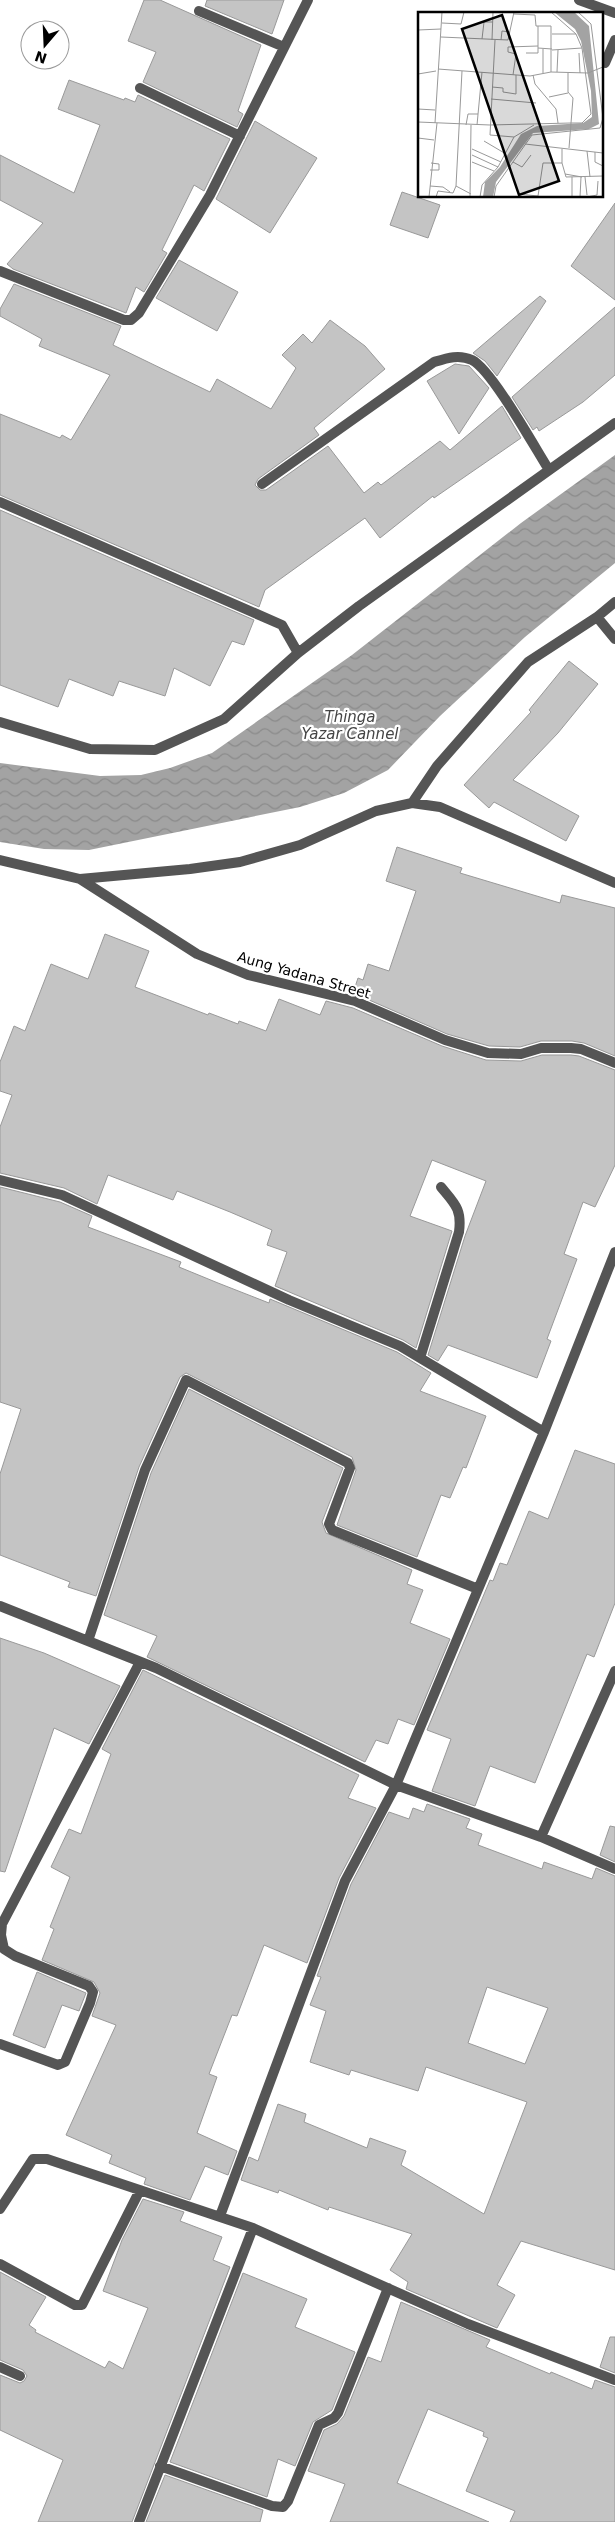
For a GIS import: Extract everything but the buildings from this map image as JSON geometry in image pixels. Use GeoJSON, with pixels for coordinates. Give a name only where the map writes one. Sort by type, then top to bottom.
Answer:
{"type":"FeatureCollection","features":[{"type":"Feature","properties":{"kind":"street"},"geometry":{"type":"LineString","coordinates":[[0,271],[124,320],[131,320],[140,313],[210,195],[308,0]]}},
{"type":"Feature","properties":{"kind":"street"},"geometry":{"type":"LineString","coordinates":[[579,0],[615,13]]}},
{"type":"Feature","properties":{"kind":"street"},"geometry":{"type":"LineString","coordinates":[[199,11],[284,47]]}},
{"type":"Feature","properties":{"kind":"street"},"geometry":{"type":"LineString","coordinates":[[605,63],[615,40]]}},
{"type":"Feature","properties":{"kind":"street"},"geometry":{"type":"LineString","coordinates":[[140,88],[240,136]]}},
{"type":"Feature","properties":{"kind":"street"},"geometry":{"type":"LineString","coordinates":[[262,484],[434,362],[452,356],[472,360],[489,374],[549,470]]}},
{"type":"Feature","properties":{"kind":"street"},"geometry":{"type":"LineString","coordinates":[[0,722],[90,749],[155,750],[224,719],[298,653],[366,601],[615,423]]}},
{"type":"Feature","properties":{"kind":"street"},"geometry":{"type":"LineString","coordinates":[[0,502],[282,625],[298,653]]}},
{"type":"Feature","properties":{"kind":"street"},"geometry":{"type":"LineString","coordinates":[[412,803],[437,766],[528,662],[598,617],[615,602]]}},
{"type":"Feature","properties":{"kind":"street"},"geometry":{"type":"LineString","coordinates":[[598,617],[615,639]]}},
{"type":"Feature","properties":{"kind":"street"},"geometry":{"type":"LineString","coordinates":[[80,878],[190,870],[240,862],[300,845],[376,811],[412,803],[440,807],[615,882]]}},
{"type":"Feature","properties":{"kind":"street","name":"Aung Yadana Street"},"geometry":{"type":"LineString","coordinates":[[0,860],[80,878],[197,954],[219,965],[248,975],[355,1001],[446,1040],[488,1053],[521,1054],[541,1048],[571,1048],[581,1049],[615,1063]]}},
{"type":"Feature","properties":{"kind":"street"},"geometry":{"type":"LineString","coordinates":[[0,1180],[62,1194],[289,1300],[400,1346],[544,1432]]}},
{"type":"Feature","properties":{"kind":"street"},"geometry":{"type":"LineString","coordinates":[[420,1358],[460,1232],[461,1219],[459,1210],[441,1187]]}},
{"type":"Feature","properties":{"kind":"street"},"geometry":{"type":"LineString","coordinates":[[220,2216],[345,1881],[396,1785],[544,1432],[615,1252]]}},
{"type":"Feature","properties":{"kind":"street"},"geometry":{"type":"LineString","coordinates":[[88,1641],[145,1470],[186,1380],[348,1463],[350,1468],[347,1481],[329,1524],[332,1530],[478,1589]]}},
{"type":"Feature","properties":{"kind":"street"},"geometry":{"type":"LineString","coordinates":[[0,1606],[140,1662],[396,1785],[541,1837],[615,1869]]}},
{"type":"Feature","properties":{"kind":"street"},"geometry":{"type":"LineString","coordinates":[[0,2044],[58,2065],[65,2062],[90,2003],[93,1992],[89,1986],[15,1956],[4,1949],[1,1935],[2,1924],[140,1662]]}},
{"type":"Feature","properties":{"kind":"street"},"geometry":{"type":"LineString","coordinates":[[541,1837],[615,1671]]}},
{"type":"Feature","properties":{"kind":"street"},"geometry":{"type":"LineString","coordinates":[[0,2209],[27,2166],[33,2159],[39,2158],[253,2228],[468,2324],[615,2380]]}},
{"type":"Feature","properties":{"kind":"street"},"geometry":{"type":"LineString","coordinates":[[0,2264],[75,2305],[82,2305],[140,2190]]}},
{"type":"Feature","properties":{"kind":"street"},"geometry":{"type":"LineString","coordinates":[[139,2522],[253,2228]]}},
{"type":"Feature","properties":{"kind":"street"},"geometry":{"type":"LineString","coordinates":[[160,2466],[272,2506],[283,2507],[288,2501],[320,2425],[334,2418],[338,2413],[388,2288]]}},
{"type":"Feature","properties":{"kind":"street"},"geometry":{"type":"LineString","coordinates":[[0,2367],[20,2376]]}},
{"type":"Feature","properties":{"kind":"water","name":"Thinga Yazar Cannel"},"geometry":{"type":"Polygon","coordinates":[[[615,455],[615,563],[525,637],[440,716],[388,770],[344,793],[300,807],[89,850],[44,849],[0,842],[0,763],[100,776],[141,775],[170,768],[212,753],[352,655],[521,523],[615,455]]]}}]}
